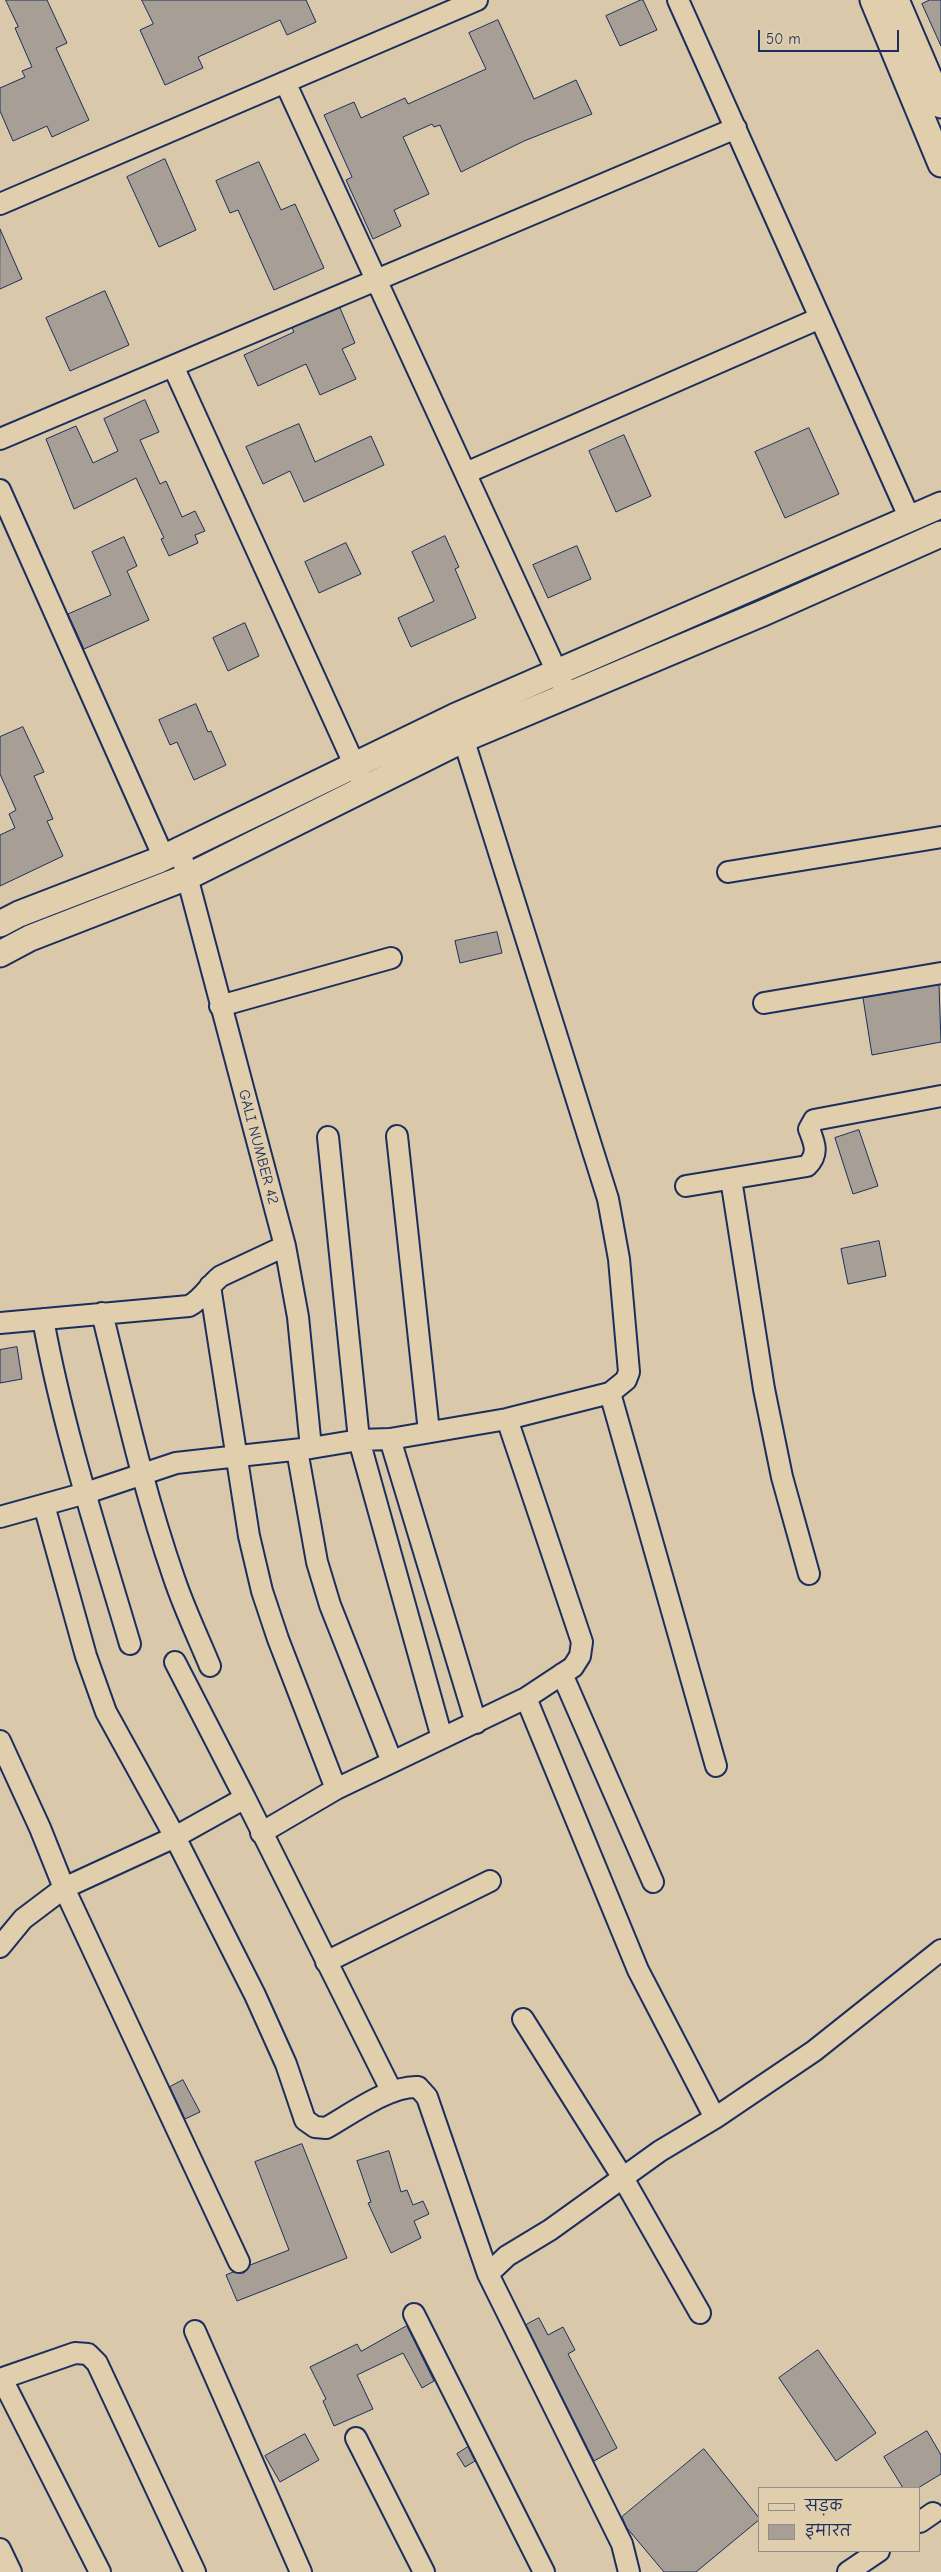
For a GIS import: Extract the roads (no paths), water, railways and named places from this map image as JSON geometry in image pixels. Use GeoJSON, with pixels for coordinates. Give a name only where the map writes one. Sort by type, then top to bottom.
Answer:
{"type":"FeatureCollection","features":[{"type":"Feature","properties":{"kind":"street"},"geometry":{"type":"LineString","coordinates":[[0,204],[477,0]]}},
{"type":"Feature","properties":{"kind":"street"},"geometry":{"type":"LineString","coordinates":[[678,0],[910,519]]}},
{"type":"Feature","properties":{"kind":"street"},"geometry":{"type":"LineString","coordinates":[[873,0],[941,164]]}},
{"type":"Feature","properties":{"kind":"street"},"geometry":{"type":"LineString","coordinates":[[896,0],[941,105]]}},
{"type":"Feature","properties":{"kind":"street"},"geometry":{"type":"LineString","coordinates":[[285,82],[568,696]]}},
{"type":"Feature","properties":{"kind":"street"},"geometry":{"type":"LineString","coordinates":[[0,439],[736,128]]}},
{"type":"Feature","properties":{"kind":"street"},"geometry":{"type":"LineString","coordinates":[[466,473],[820,318]]}},
{"type":"Feature","properties":{"kind":"street"},"geometry":{"type":"LineString","coordinates":[[173,366],[366,788]]}},
{"type":"Feature","properties":{"kind":"street","name":"GALI NUMBER 42"},"geometry":{"type":"LineString","coordinates":[[0,490],[172,854],[187,876],[284,1246],[298,1317],[304,1449],[320,1570],[330,1605],[392,1762]]}},
{"type":"Feature","properties":{"kind":"street"},"geometry":{"type":"LineString","coordinates":[[0,924],[19,914],[172,854],[456,716],[941,505]]}},
{"type":"Feature","properties":{"kind":"street"},"geometry":{"type":"LineString","coordinates":[[0,954],[30,938],[187,876],[464,739],[568,696],[941,534]]}},
{"type":"Feature","properties":{"kind":"street"},"geometry":{"type":"LineString","coordinates":[[0,1517],[86,1493],[176,1463],[304,1449],[359,1440],[390,1439],[507,1419],[610,1393],[626,1380],[629,1372],[619,1259],[608,1199],[456,716]]}},
{"type":"Feature","properties":{"kind":"street"},"geometry":{"type":"LineString","coordinates":[[728,872],[941,836]]}},
{"type":"Feature","properties":{"kind":"street"},"geometry":{"type":"LineString","coordinates":[[220,1006],[392,958]]}},
{"type":"Feature","properties":{"kind":"street"},"geometry":{"type":"LineString","coordinates":[[764,1003],[941,973]]}},
{"type":"Feature","properties":{"kind":"street"},"geometry":{"type":"LineString","coordinates":[[686,1186],[807,1166],[814,1159],[816,1149],[809,1129],[814,1120],[941,1096]]}},
{"type":"Feature","properties":{"kind":"street"},"geometry":{"type":"LineString","coordinates":[[397,1136],[429,1432]]}},
{"type":"Feature","properties":{"kind":"street"},"geometry":{"type":"LineString","coordinates":[[328,1137],[359,1440],[442,1738]]}},
{"type":"Feature","properties":{"kind":"street"},"geometry":{"type":"LineString","coordinates":[[731,1179],[764,1389],[782,1477],[809,1574]]}},
{"type":"Feature","properties":{"kind":"street"},"geometry":{"type":"LineString","coordinates":[[0,1322],[189,1306],[198,1301],[221,1276],[284,1246]]}},
{"type":"Feature","properties":{"kind":"street"},"geometry":{"type":"LineString","coordinates":[[210,1286],[249,1536],[262,1591],[278,1640],[336,1789]]}},
{"type":"Feature","properties":{"kind":"street"},"geometry":{"type":"LineString","coordinates":[[102,1314],[142,1473],[174,1580],[210,1666]]}},
{"type":"Feature","properties":{"kind":"street"},"geometry":{"type":"LineString","coordinates":[[43,1319],[61,1405],[130,1644]]}},
{"type":"Feature","properties":{"kind":"street"},"geometry":{"type":"LineString","coordinates":[[610,1393],[716,1766]]}},
{"type":"Feature","properties":{"kind":"street"},"geometry":{"type":"LineString","coordinates":[[261,1833],[336,1789],[526,1698],[573,1667],[580,1656],[582,1642],[507,1419]]}},
{"type":"Feature","properties":{"kind":"street"},"geometry":{"type":"LineString","coordinates":[[390,1439],[476,1723]]}},
{"type":"Feature","properties":{"kind":"street"},"geometry":{"type":"LineString","coordinates":[[44,1505],[81,1638],[106,1712],[175,1837],[258,2004],[286,2064],[305,2120],[314,2127],[326,2128],[406,2086],[418,2087],[427,2097],[488,2274],[622,2544],[629,2572]]}},
{"type":"Feature","properties":{"kind":"street"},"geometry":{"type":"LineString","coordinates":[[175,1662],[392,2092]]}},
{"type":"Feature","properties":{"kind":"street"},"geometry":{"type":"LineString","coordinates":[[562,1674],[653,1882]]}},
{"type":"Feature","properties":{"kind":"street"},"geometry":{"type":"LineString","coordinates":[[526,1698],[638,1970],[715,2118]]}},
{"type":"Feature","properties":{"kind":"street"},"geometry":{"type":"LineString","coordinates":[[0,1741],[40,1828],[64,1888],[239,2262]]}},
{"type":"Feature","properties":{"kind":"street"},"geometry":{"type":"LineString","coordinates":[[0,1947],[23,1918],[64,1888],[175,1837],[245,1798]]}},
{"type":"Feature","properties":{"kind":"street"},"geometry":{"type":"LineString","coordinates":[[326,1962],[490,1881]]}},
{"type":"Feature","properties":{"kind":"street"},"geometry":{"type":"LineString","coordinates":[[488,2274],[507,2256],[550,2230],[660,2151],[715,2118],[852,2022],[941,1950]]}},
{"type":"Feature","properties":{"kind":"street"},"geometry":{"type":"LineString","coordinates":[[523,2019],[623,2178],[700,2313]]}},
{"type":"Feature","properties":{"kind":"street"},"geometry":{"type":"LineString","coordinates":[[414,2314],[544,2572]]}},
{"type":"Feature","properties":{"kind":"street"},"geometry":{"type":"LineString","coordinates":[[195,2330],[301,2572]]}},
{"type":"Feature","properties":{"kind":"street"},"geometry":{"type":"LineString","coordinates":[[100,2572],[1,2379],[75,2353],[88,2354],[97,2363],[195,2572]]}},
{"type":"Feature","properties":{"kind":"street"},"geometry":{"type":"LineString","coordinates":[[356,2438],[424,2572]]}},
{"type":"Feature","properties":{"kind":"street"},"geometry":{"type":"LineString","coordinates":[[0,2549],[11,2572]]}},
{"type":"Feature","properties":{"kind":"street"},"geometry":{"type":"LineString","coordinates":[[848,2572],[878,2552]]}}]}
